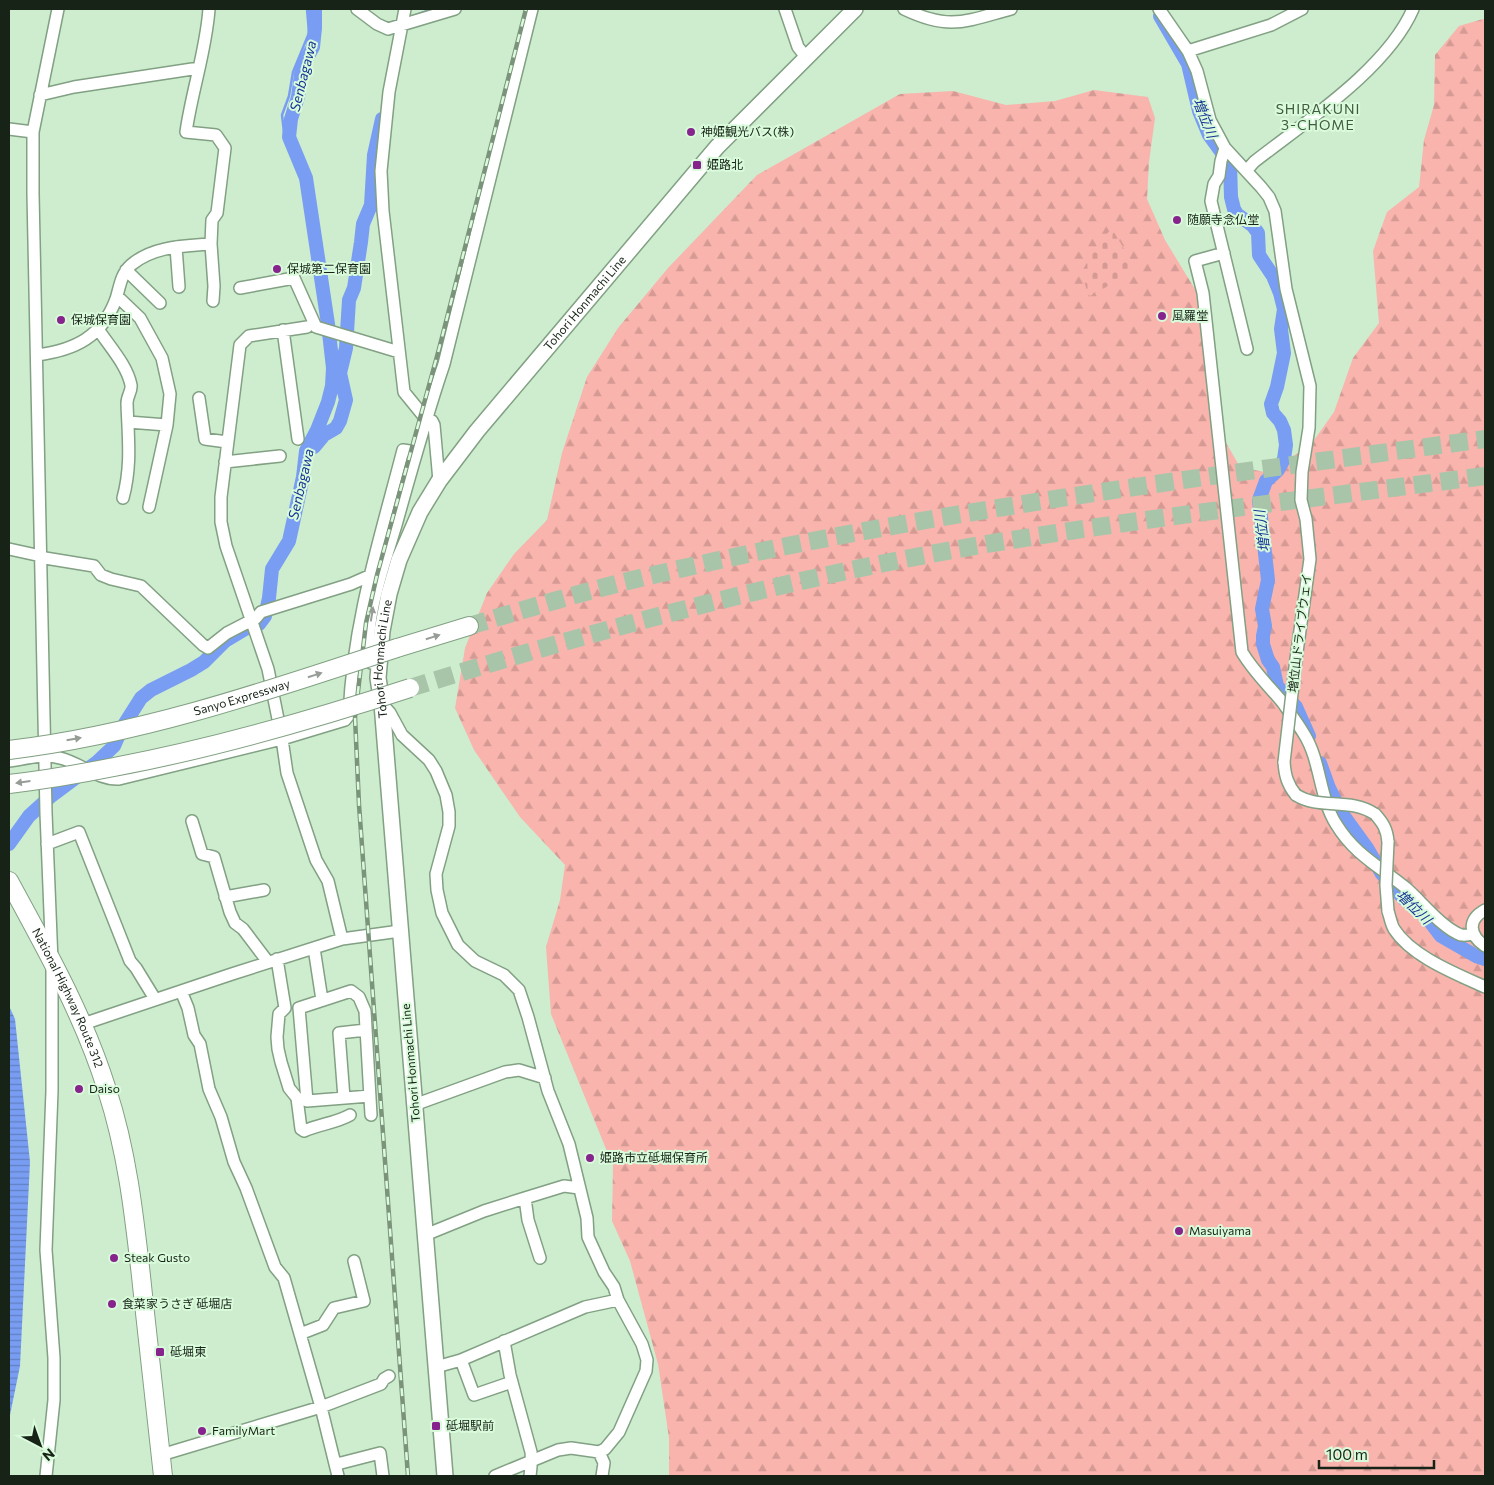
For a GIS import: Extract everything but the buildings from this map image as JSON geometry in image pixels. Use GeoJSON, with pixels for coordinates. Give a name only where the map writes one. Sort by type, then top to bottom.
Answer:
{"type":"FeatureCollection","features":[{"type":"Feature","properties":{"kind":"highway","name":"Sanyo Expressway"},"geometry":{"type":"LineString","coordinates":[[9,750],[83,738],[196,711],[469,626]]}},
{"type":"Feature","properties":{"kind":"highway"},"geometry":{"type":"LineString","coordinates":[[9,784],[72,775],[209,748],[303,722],[410,688]]}},
{"type":"Feature","properties":{"kind":"highway","name":"National Highway Route 312"},"geometry":{"type":"LineString","coordinates":[[9,881],[83,1024],[108,1092],[129,1182],[164,1476]]}},
{"type":"Feature","properties":{"kind":"main road","name":"Tohori Honmachi Line"},"geometry":{"type":"LineString","coordinates":[[445,1476],[382,704],[378,678],[382,631],[389,594],[399,560],[420,512],[439,481],[483,424],[717,147],[855,9]]}},
{"type":"Feature","properties":{"kind":"street"},"geometry":{"type":"LineString","coordinates":[[46,1476],[54,1400],[54,1358],[46,1250],[52,1091],[52,962],[46,813],[33,194],[34,132],[58,9]]}},
{"type":"Feature","properties":{"kind":"street"},"geometry":{"type":"LineString","coordinates":[[209,9],[207,34],[186,132],[216,135],[225,148],[217,213],[212,220],[213,301]]}},
{"type":"Feature","properties":{"kind":"street"},"geometry":{"type":"LineString","coordinates":[[357,9],[377,24],[388,29],[455,9]]}},
{"type":"Feature","properties":{"kind":"street"},"geometry":{"type":"LineString","coordinates":[[405,9],[389,92],[381,171],[383,211],[404,392],[426,419],[432,421],[434,425],[439,481]]}},
{"type":"Feature","properties":{"kind":"street"},"geometry":{"type":"LineString","coordinates":[[378,678],[371,664],[368,646],[374,600],[416,452],[444,364],[532,9]]}},
{"type":"Feature","properties":{"kind":"street"},"geometry":{"type":"LineString","coordinates":[[785,9],[798,47],[806,57]]}},
{"type":"Feature","properties":{"kind":"street"},"geometry":{"type":"LineString","coordinates":[[911,10],[942,22],[959,23],[1012,9]]}},
{"type":"Feature","properties":{"kind":"street","name":"増位山ドライブウェイ"},"geometry":{"type":"LineString","coordinates":[[1159,9],[1188,51],[1197,71],[1210,120],[1225,148],[1247,170],[1269,197],[1275,211],[1286,289],[1310,386],[1309,428],[1302,472],[1301,500],[1306,519],[1310,559],[1284,762],[1286,777],[1289,786],[1296,795],[1303,799],[1355,804],[1374,814],[1387,831],[1386,885],[1388,911],[1393,928],[1400,937],[1417,951],[1440,966],[1485,987]]}},
{"type":"Feature","properties":{"kind":"street"},"geometry":{"type":"LineString","coordinates":[[1188,51],[1271,25],[1302,9]]}},
{"type":"Feature","properties":{"kind":"street"},"geometry":{"type":"LineString","coordinates":[[1247,170],[1254,162],[1367,72],[1403,28],[1413,9]]}},
{"type":"Feature","properties":{"kind":"street"},"geometry":{"type":"LineString","coordinates":[[40,95],[74,87],[199,68]]}},
{"type":"Feature","properties":{"kind":"street"},"geometry":{"type":"LineString","coordinates":[[9,129],[34,132]]}},
{"type":"Feature","properties":{"kind":"street"},"geometry":{"type":"LineString","coordinates":[[1225,148],[1211,201],[1247,348]]}},
{"type":"Feature","properties":{"kind":"street"},"geometry":{"type":"LineString","coordinates":[[37,354],[54,352],[84,342],[98,329],[114,304],[126,270],[148,254],[176,247],[211,244]]}},
{"type":"Feature","properties":{"kind":"street"},"geometry":{"type":"LineString","coordinates":[[176,247],[179,288]]}},
{"type":"Feature","properties":{"kind":"street"},"geometry":{"type":"LineString","coordinates":[[1224,253],[1195,261],[1203,293],[1242,652],[1250,666],[1282,703],[1306,736],[1335,823],[1351,846],[1370,863],[1406,889],[1438,920],[1462,935],[1473,934]]}},
{"type":"Feature","properties":{"kind":"street"},"geometry":{"type":"LineString","coordinates":[[126,270],[160,303]]}},
{"type":"Feature","properties":{"kind":"street"},"geometry":{"type":"LineString","coordinates":[[240,288],[294,278],[312,327]]}},
{"type":"Feature","properties":{"kind":"street"},"geometry":{"type":"LineString","coordinates":[[117,296],[140,318],[165,364],[170,394],[168,425],[149,507]]}},
{"type":"Feature","properties":{"kind":"street"},"geometry":{"type":"LineString","coordinates":[[342,939],[328,881],[316,860],[286,773],[282,739],[268,669],[226,546],[221,522],[221,497],[240,345],[249,336],[312,327],[337,332],[399,352]]}},
{"type":"Feature","properties":{"kind":"street"},"geometry":{"type":"LineString","coordinates":[[98,329],[124,368],[132,386],[127,399],[129,473],[123,498]]}},
{"type":"Feature","properties":{"kind":"street"},"geometry":{"type":"LineString","coordinates":[[283,330],[298,439]]}},
{"type":"Feature","properties":{"kind":"street"},"geometry":{"type":"LineString","coordinates":[[199,398],[205,439],[227,442]]}},
{"type":"Feature","properties":{"kind":"street"},"geometry":{"type":"LineString","coordinates":[[128,422],[168,425]]}},
{"type":"Feature","properties":{"kind":"street"},"geometry":{"type":"LineString","coordinates":[[9,761],[45,756],[62,758],[104,778],[128,777],[282,739],[344,720],[349,715],[355,645],[369,576],[403,450],[416,452]]}},
{"type":"Feature","properties":{"kind":"street"},"geometry":{"type":"LineString","coordinates":[[225,462],[280,456]]}},
{"type":"Feature","properties":{"kind":"street"},"geometry":{"type":"LineString","coordinates":[[9,549],[45,558],[94,566],[106,577],[141,586],[196,639],[208,648],[227,633],[256,618],[261,612],[351,584],[369,576]]}},
{"type":"Feature","properties":{"kind":"street"},"geometry":{"type":"LineString","coordinates":[[382,704],[402,735],[429,760],[446,795],[449,826],[436,874],[442,913],[458,945],[475,961],[504,975],[519,990],[548,1091],[569,1144],[587,1218],[588,1237],[604,1272],[614,1287],[618,1300],[642,1344],[647,1360],[646,1371],[619,1432],[605,1449],[600,1452],[571,1448],[558,1450],[495,1476]]}},
{"type":"Feature","properties":{"kind":"street"},"geometry":{"type":"LineString","coordinates":[[192,821],[202,854],[214,857],[235,923],[243,928],[273,961],[285,1008],[279,1014],[277,1037],[280,1062],[289,1088],[297,1098],[301,1129],[304,1131],[318,1125],[339,1121],[350,1115]]}},
{"type":"Feature","properties":{"kind":"street"},"geometry":{"type":"LineString","coordinates":[[47,844],[79,832],[130,961],[155,999]]}},
{"type":"Feature","properties":{"kind":"street"},"geometry":{"type":"LineString","coordinates":[[226,897],[264,890]]}},
{"type":"Feature","properties":{"kind":"street"},"geometry":{"type":"LineString","coordinates":[[1485,910],[1479,913],[1474,921],[1473,934],[1485,946]]}},
{"type":"Feature","properties":{"kind":"street"},"geometry":{"type":"LineString","coordinates":[[83,1024],[342,939],[400,931]]}},
{"type":"Feature","properties":{"kind":"street"},"geometry":{"type":"LineString","coordinates":[[314,948],[322,1000]]}},
{"type":"Feature","properties":{"kind":"street"},"geometry":{"type":"LineString","coordinates":[[181,991],[188,1008],[194,1035],[200,1044],[209,1089],[221,1117],[234,1162],[246,1188],[275,1267],[284,1278],[321,1407],[338,1476]]}},
{"type":"Feature","properties":{"kind":"street"},"geometry":{"type":"LineString","coordinates":[[370,1096],[306,1100],[300,1008],[314,1005],[322,1000],[351,991],[359,997],[365,1011],[372,1115]]}},
{"type":"Feature","properties":{"kind":"street"},"geometry":{"type":"LineString","coordinates":[[344,1098],[339,1033],[366,1030]]}},
{"type":"Feature","properties":{"kind":"street"},"geometry":{"type":"LineString","coordinates":[[414,1105],[505,1072],[518,1070],[544,1078]]}},
{"type":"Feature","properties":{"kind":"street"},"geometry":{"type":"LineString","coordinates":[[425,1235],[484,1211],[564,1186],[579,1188]]}},
{"type":"Feature","properties":{"kind":"street"},"geometry":{"type":"LineString","coordinates":[[525,1198],[528,1220],[540,1258]]}},
{"type":"Feature","properties":{"kind":"street"},"geometry":{"type":"LineString","coordinates":[[300,1334],[323,1325],[334,1308],[364,1301],[354,1261]]}},
{"type":"Feature","properties":{"kind":"street"},"geometry":{"type":"LineString","coordinates":[[436,1367],[461,1360],[585,1307],[618,1300]]}},
{"type":"Feature","properties":{"kind":"street"},"geometry":{"type":"LineString","coordinates":[[504,1341],[532,1462],[530,1476]]}},
{"type":"Feature","properties":{"kind":"street"},"geometry":{"type":"LineString","coordinates":[[461,1360],[474,1396],[512,1382]]}},
{"type":"Feature","properties":{"kind":"street"},"geometry":{"type":"LineString","coordinates":[[161,1455],[321,1407],[381,1384],[384,1379],[390,1376]]}},
{"type":"Feature","properties":{"kind":"street"},"geometry":{"type":"LineString","coordinates":[[600,1452],[604,1463],[602,1476]]}},
{"type":"Feature","properties":{"kind":"street"},"geometry":{"type":"LineString","coordinates":[[334,1463],[380,1453],[383,1476]]}},
{"type":"Feature","properties":{"kind":"green space"},"geometry":{"type":"Polygon","coordinates":[[[1485,20],[1485,1476],[669,1476],[669,1438],[658,1364],[630,1261],[612,1221],[613,1166],[551,1014],[546,947],[560,900],[565,865],[520,817],[474,750],[455,708],[465,648],[487,593],[514,554],[547,520],[562,453],[587,377],[618,328],[668,268],[757,175],[900,94],[953,91],[1006,105],[1055,101],[1094,90],[1148,97],[1155,118],[1149,162],[1147,199],[1165,240],[1196,291],[1200,327],[1212,378],[1210,415],[1240,467],[1269,473],[1312,443],[1334,412],[1353,358],[1379,323],[1373,251],[1387,212],[1419,187],[1424,140],[1434,105],[1435,55],[1459,26],[1485,20]]]}},
{"type":"Feature","properties":{"kind":"green space"},"geometry":{"type":"Polygon","coordinates":[[[1112,229],[1137,270],[1090,296],[1087,292],[1082,271],[1101,239],[1112,229]]]}},
{"type":"Feature","properties":{"kind":"water"},"geometry":{"type":"Polygon","coordinates":[[[9,1006],[15,1019],[30,1162],[20,1366],[9,1420],[9,1006]]]}},
{"type":"Feature","properties":{"kind":"waterway"},"geometry":{"type":"LineString","coordinates":[[289,137],[284,132],[282,115],[289,96],[293,72],[309,33],[307,9]]}},
{"type":"Feature","properties":{"kind":"waterway","name":"Senbagawa"},"geometry":{"type":"LineString","coordinates":[[9,844],[29,816],[50,797],[97,762],[114,746],[122,728],[141,698],[151,690],[204,662],[225,641],[245,629],[259,624],[265,616],[272,569],[289,541],[303,477],[306,451],[317,430],[332,386],[333,368],[328,324],[306,178],[289,137],[291,119],[298,97],[302,67],[313,47],[315,9]]}},
{"type":"Feature","properties":{"kind":"waterway"},"geometry":{"type":"LineString","coordinates":[[411,17],[432,9]]}},
{"type":"Feature","properties":{"kind":"waterway","name":"増位川"},"geometry":{"type":"LineString","coordinates":[[1160,16],[1188,64],[1199,111],[1209,135],[1230,164],[1231,197],[1234,209],[1258,233],[1259,255],[1273,276],[1284,309],[1281,329],[1284,353],[1277,387],[1271,404],[1273,413],[1280,421],[1284,430],[1286,445],[1284,459],[1278,470],[1266,481],[1259,500],[1268,580],[1262,609],[1265,626],[1263,644],[1268,660],[1273,667],[1277,686],[1296,707],[1309,736]]}},
{"type":"Feature","properties":{"kind":"waterway"},"geometry":{"type":"LineString","coordinates":[[314,447],[324,435],[336,428],[346,400],[340,373],[346,348],[349,300],[354,288],[363,224],[371,205],[374,155],[382,119]]}},
{"type":"Feature","properties":{"kind":"waterway","name":"増位川"},"geometry":{"type":"LineString","coordinates":[[1320,763],[1329,788],[1341,812],[1367,848],[1382,874],[1404,899],[1422,911],[1441,936],[1476,956],[1485,959]]}},
{"type":"Feature","properties":{"kind":"tunnel"},"geometry":{"type":"LineString","coordinates":[[469,626],[582,593],[649,576],[752,553],[856,533],[1066,497],[1485,439]]}},
{"type":"Feature","properties":{"kind":"tunnel"},"geometry":{"type":"LineString","coordinates":[[410,688],[628,624],[776,587],[924,555],[1120,524],[1485,476]]}},
{"type":"Feature","properties":{"kind":"railway"},"geometry":{"type":"LineString","coordinates":[[408,1476],[359,805],[355,717],[366,623],[377,575],[439,349],[526,9]]}},
{"type":"Feature","properties":{"kind":"place","name":"神姫観光バス(株)"},"geometry":{"type":"Point","coordinates":[691,132]}},
{"type":"Feature","properties":{"kind":"place","name":"姫路北"},"geometry":{"type":"Point","coordinates":[697,165]}},
{"type":"Feature","properties":{"kind":"place","name":"随願寺念仏堂"},"geometry":{"type":"Point","coordinates":[1177,220]}},
{"type":"Feature","properties":{"kind":"place","name":"保城第二保育園"},"geometry":{"type":"Point","coordinates":[277,269]}},
{"type":"Feature","properties":{"kind":"place","name":"風羅堂"},"geometry":{"type":"Point","coordinates":[1162,316]}},
{"type":"Feature","properties":{"kind":"place","name":"保城保育園"},"geometry":{"type":"Point","coordinates":[61,320]}},
{"type":"Feature","properties":{"kind":"place","name":"Daiso"},"geometry":{"type":"Point","coordinates":[79,1089]}},
{"type":"Feature","properties":{"kind":"place","name":"姫路市立砥堀保育所"},"geometry":{"type":"Point","coordinates":[590,1158]}},
{"type":"Feature","properties":{"kind":"place","name":"Masuiyama"},"geometry":{"type":"Point","coordinates":[1179,1231]}},
{"type":"Feature","properties":{"kind":"place","name":"Steak Gusto"},"geometry":{"type":"Point","coordinates":[114,1258]}},
{"type":"Feature","properties":{"kind":"place","name":"食菜家うさぎ 砥堀店"},"geometry":{"type":"Point","coordinates":[112,1304]}},
{"type":"Feature","properties":{"kind":"place","name":"砥堀東"},"geometry":{"type":"Point","coordinates":[160,1352]}},
{"type":"Feature","properties":{"kind":"place","name":"砥堀駅前"},"geometry":{"type":"Point","coordinates":[436,1426]}},
{"type":"Feature","properties":{"kind":"place","name":"FamilyMart"},"geometry":{"type":"Point","coordinates":[202,1431]}},
{"type":"Feature","properties":{"kind":"district","name":"SHIRAKUNI 3-CHOME"},"geometry":{"type":"Point","coordinates":[1318,118]}}]}
